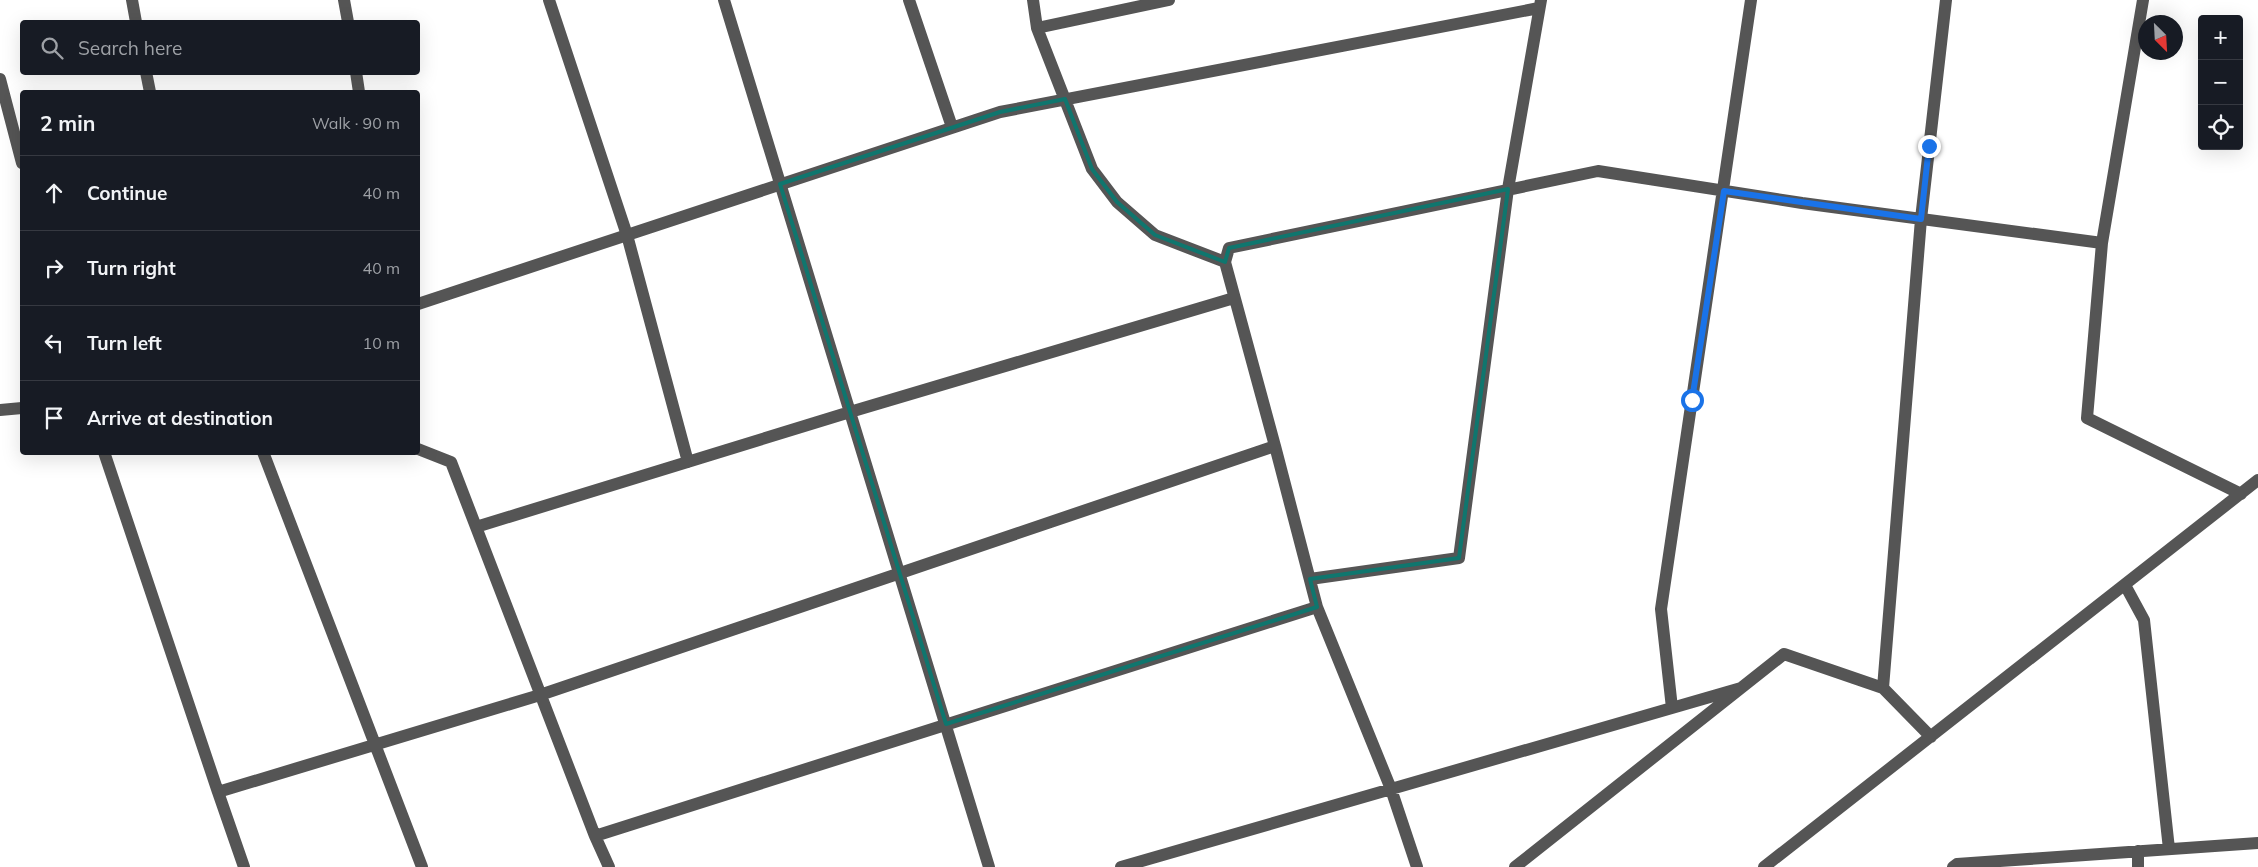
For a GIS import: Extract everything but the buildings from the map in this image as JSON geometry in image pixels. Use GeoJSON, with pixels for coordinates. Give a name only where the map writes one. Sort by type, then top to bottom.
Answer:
{"type":"FeatureCollection","features":[{"type":"Feature","properties":{"kind":"street"},"geometry":{"type":"LineString","coordinates":[[132,0],[136,20]]}},
{"type":"Feature","properties":{"kind":"street"},"geometry":{"type":"LineString","coordinates":[[344,0],[348,20]]}},
{"type":"Feature","properties":{"kind":"street"},"geometry":{"type":"LineString","coordinates":[[549,0],[627,235],[688,462]]}},
{"type":"Feature","properties":{"kind":"street"},"geometry":{"type":"LineString","coordinates":[[724,0],[989,867]]}},
{"type":"Feature","properties":{"kind":"street"},"geometry":{"type":"LineString","coordinates":[[909,0],[952,127]]}},
{"type":"Feature","properties":{"kind":"street"},"geometry":{"type":"LineString","coordinates":[[1032,0],[1037,28],[1092,169],[1117,202],[1155,235],[1225,262]]}},
{"type":"Feature","properties":{"kind":"street"},"geometry":{"type":"LineString","coordinates":[[1037,28],[1169,0]]}},
{"type":"Feature","properties":{"kind":"street"},"geometry":{"type":"LineString","coordinates":[[1672,708],[1661,609],[1751,0]]}},
{"type":"Feature","properties":{"kind":"street"},"geometry":{"type":"LineString","coordinates":[[1883,688],[1921,219],[1946,0]]}},
{"type":"Feature","properties":{"kind":"street"},"geometry":{"type":"LineString","coordinates":[[2143,0],[2102,243],[2087,418],[2241,494]]}},
{"type":"Feature","properties":{"kind":"street"},"geometry":{"type":"LineString","coordinates":[[420,303],[1000,112],[1540,4],[1508,189],[1459,558],[1310,579]]}},
{"type":"Feature","properties":{"kind":"street"},"geometry":{"type":"LineString","coordinates":[[147,75],[150,90]]}},
{"type":"Feature","properties":{"kind":"street"},"geometry":{"type":"LineString","coordinates":[[356,75],[359,90]]}},
{"type":"Feature","properties":{"kind":"street"},"geometry":{"type":"LineString","coordinates":[[0,79],[20,155]]}},
{"type":"Feature","properties":{"kind":"street"},"geometry":{"type":"LineString","coordinates":[[1417,867],[1391,789],[1317,607],[1225,262],[1229,248],[1598,171],[1724,191],[2102,243]]}},
{"type":"Feature","properties":{"kind":"street"},"geometry":{"type":"LineString","coordinates":[[476,527],[850,412],[1234,298]]}},
{"type":"Feature","properties":{"kind":"street"},"geometry":{"type":"LineString","coordinates":[[0,410],[20,408]]}},
{"type":"Feature","properties":{"kind":"street"},"geometry":{"type":"LineString","coordinates":[[218,792],[540,695],[1275,446]]}},
{"type":"Feature","properties":{"kind":"street"},"geometry":{"type":"LineString","coordinates":[[420,450],[451,462],[595,836],[609,867]]}},
{"type":"Feature","properties":{"kind":"street"},"geometry":{"type":"LineString","coordinates":[[105,455],[244,867]]}},
{"type":"Feature","properties":{"kind":"street"},"geometry":{"type":"LineString","coordinates":[[264,455],[377,744],[422,867]]}},
{"type":"Feature","properties":{"kind":"street"},"geometry":{"type":"LineString","coordinates":[[1764,867],[2258,480]]}},
{"type":"Feature","properties":{"kind":"street"},"geometry":{"type":"LineString","coordinates":[[2125,585],[2144,620],[2169,850]]}},
{"type":"Feature","properties":{"kind":"street"},"geometry":{"type":"LineString","coordinates":[[595,836],[1317,607]]}},
{"type":"Feature","properties":{"kind":"street"},"geometry":{"type":"LineString","coordinates":[[1515,867],[1784,654],[1883,688],[1931,737]]}},
{"type":"Feature","properties":{"kind":"street"},"geometry":{"type":"LineString","coordinates":[[1121,867],[1741,688]]}},
{"type":"Feature","properties":{"kind":"street"},"geometry":{"type":"LineString","coordinates":[[1956,866],[2258,843]]}},
{"type":"Feature","properties":{"kind":"street"},"geometry":{"type":"LineString","coordinates":[[2138,851],[2138,867]]}},
{"type":"Feature","properties":{"kind":"highlighted area"},"geometry":{"type":"Polygon","coordinates":[[[1065,99],[1092,169],[1117,202],[1155,235],[1225,262],[1229,248],[1508,189],[1459,558],[1310,579],[1317,607],[946,724],[780,184],[1000,112],[1065,99]]]}},
{"type":"Feature","properties":{"kind":"route"},"geometry":{"type":"LineString","coordinates":[[1692,400],[1724,191],[1921,219],[1929,146]]}}]}
